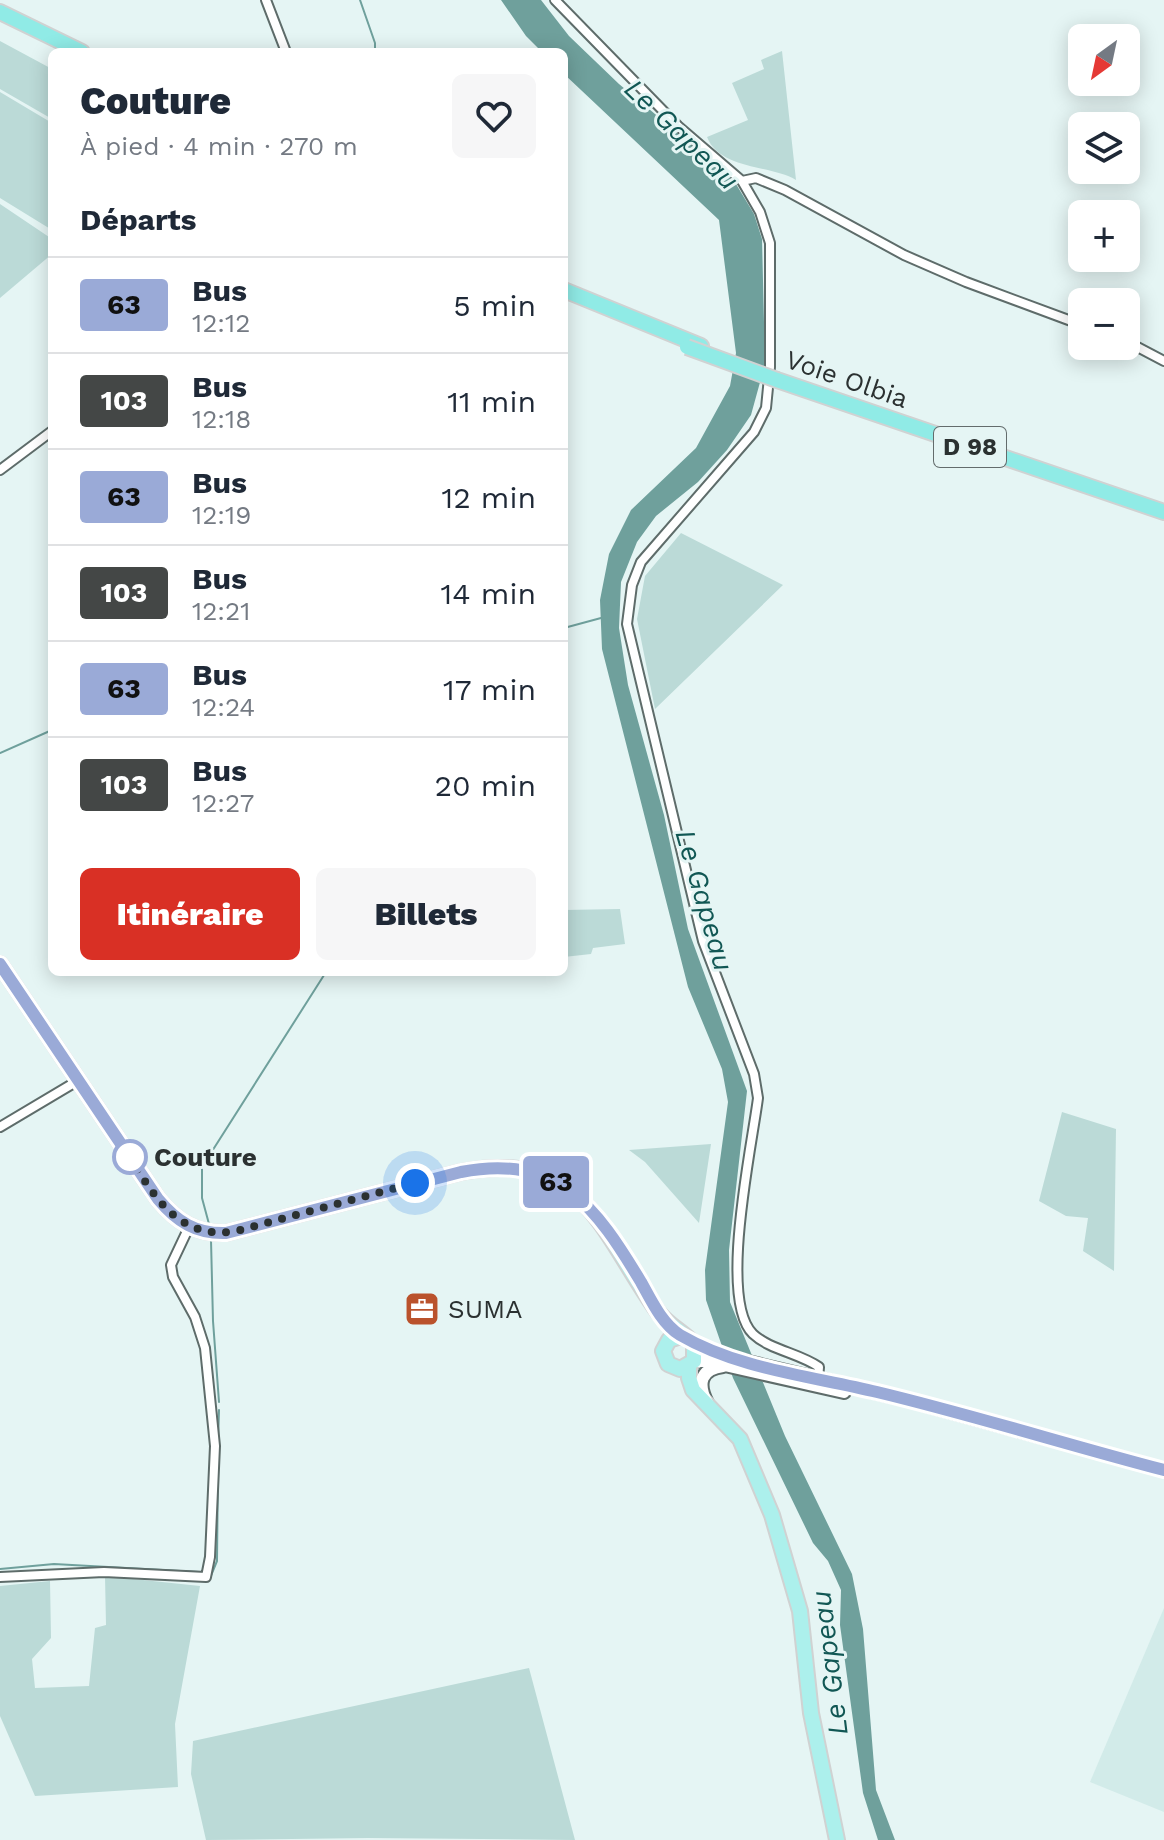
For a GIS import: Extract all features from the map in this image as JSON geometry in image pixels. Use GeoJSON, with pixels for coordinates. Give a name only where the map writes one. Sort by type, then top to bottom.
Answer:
{"type":"FeatureCollection","features":[{"type":"Feature","properties":{"kind":"highway"},"geometry":{"type":"LineString","coordinates":[[0,12],[74,48]]}},
{"type":"Feature","properties":{"kind":"highway"},"geometry":{"type":"LineString","coordinates":[[0,19],[57,48]]}},
{"type":"Feature","properties":{"kind":"highway","name":"Voie Olbia"},"geometry":{"type":"LineString","coordinates":[[568,292],[687,344]]}},
{"type":"Feature","properties":{"kind":"highway","name":"Voie Olbia"},"geometry":{"type":"LineString","coordinates":[[568,298],[778,378],[1164,512]]}},
{"type":"Feature","properties":{"kind":"highway","name":"Voie Olbia"},"geometry":{"type":"LineString","coordinates":[[778,378],[1164,503]]}},
{"type":"Feature","properties":{"kind":"main road"},"geometry":{"type":"LineString","coordinates":[[0,964],[158,1199],[189,1227],[212,1234],[226,1233],[461,1172],[496,1168],[530,1172],[560,1184],[585,1202],[604,1224],[657,1311],[688,1340],[720,1360]]}},
{"type":"Feature","properties":{"kind":"main road"},"geometry":{"type":"LineString","coordinates":[[657,1311],[666,1343],[665,1360],[686,1366],[720,1360],[949,1412]]}},
{"type":"Feature","properties":{"kind":"main road"},"geometry":{"type":"LineString","coordinates":[[666,1343],[688,1340]]}},
{"type":"Feature","properties":{"kind":"main road"},"geometry":{"type":"LineString","coordinates":[[688,1340],[697,1353],[686,1366],[689,1395],[751,1462]]}},
{"type":"Feature","properties":{"kind":"main road"},"geometry":{"type":"LineString","coordinates":[[708,1404],[700,1386],[702,1376],[720,1360]]}},
{"type":"Feature","properties":{"kind":"main road"},"geometry":{"type":"LineString","coordinates":[[686,1366],[690,1384],[740,1439],[772,1515],[800,1611],[811,1713],[837,1840]]}},
{"type":"Feature","properties":{"kind":"main road"},"geometry":{"type":"LineString","coordinates":[[771,1372],[949,1412],[1164,1470]]}},
{"type":"Feature","properties":{"kind":"street"},"geometry":{"type":"LineString","coordinates":[[266,0],[284,48]]}},
{"type":"Feature","properties":{"kind":"street"},"geometry":{"type":"LineString","coordinates":[[555,0],[678,126],[742,181],[760,212],[770,243],[770,367],[766,408],[754,432],[641,562],[632,585],[627,624],[703,941],[754,1074],[758,1098],[737,1248],[741,1312],[750,1331],[759,1339],[819,1367],[818,1381]]}},
{"type":"Feature","properties":{"kind":"street"},"geometry":{"type":"LineString","coordinates":[[742,181],[756,178],[785,190],[904,255],[1068,319]]}},
{"type":"Feature","properties":{"kind":"street"},"geometry":{"type":"LineString","coordinates":[[1140,348],[1164,361]]}},
{"type":"Feature","properties":{"kind":"street"},"geometry":{"type":"LineString","coordinates":[[0,470],[48,434]]}},
{"type":"Feature","properties":{"kind":"street"},"geometry":{"type":"LineString","coordinates":[[0,1127],[79,1080]]}},
{"type":"Feature","properties":{"kind":"street"},"geometry":{"type":"LineString","coordinates":[[0,1577],[104,1572],[206,1577],[210,1557],[215,1446],[205,1348],[195,1317],[173,1277],[171,1265],[189,1227]]}},
{"type":"Feature","properties":{"kind":"shaded area"},"geometry":{"type":"Polygon","coordinates":[[[501,0],[541,0],[569,36],[619,84],[733,179],[754,214],[762,239],[765,364],[751,415],[727,450],[698,482],[656,516],[637,542],[621,582],[619,628],[628,685],[664,815],[688,929],[747,1091],[729,1250],[730,1302],[785,1436],[852,1574],[863,1629],[876,1790],[895,1840],[878,1840],[863,1793],[840,1625],[841,1590],[828,1561],[813,1543],[733,1378],[706,1300],[705,1270],[728,1102],[722,1069],[688,987],[602,649],[600,600],[609,554],[631,510],[696,448],[730,386],[736,353],[719,220],[568,78],[568,48],[538,48],[501,0]]]}},
{"type":"Feature","properties":{"kind":"shaded area"},"geometry":{"type":"Polygon","coordinates":[[[0,41],[48,67],[48,117],[0,89],[0,41]]]}},
{"type":"Feature","properties":{"kind":"shaded area"},"geometry":{"type":"Polygon","coordinates":[[[782,51],[796,180],[723,156],[707,137],[748,120],[732,83],[764,69],[761,60],[782,51]]]}},
{"type":"Feature","properties":{"kind":"shaded area"},"geometry":{"type":"Polygon","coordinates":[[[0,92],[48,121],[48,228],[0,198],[0,92]]]}},
{"type":"Feature","properties":{"kind":"shaded area"},"geometry":{"type":"Polygon","coordinates":[[[0,204],[48,236],[48,257],[0,298],[0,204]]]}},
{"type":"Feature","properties":{"kind":"shaded area"},"geometry":{"type":"Polygon","coordinates":[[[681,533],[783,585],[655,709],[637,619],[645,576],[681,533]]]}},
{"type":"Feature","properties":{"kind":"shaded area"},"geometry":{"type":"Polygon","coordinates":[[[620,909],[625,944],[593,948],[591,954],[568,957],[568,910],[620,909]]]}},
{"type":"Feature","properties":{"kind":"shaded area"},"geometry":{"type":"Polygon","coordinates":[[[1062,1112],[1116,1129],[1114,1271],[1083,1251],[1088,1218],[1066,1216],[1039,1201],[1062,1112]]]}},
{"type":"Feature","properties":{"kind":"shaded area"},"geometry":{"type":"Polygon","coordinates":[[[711,1144],[699,1223],[645,1162],[629,1150],[711,1144]]]}},
{"type":"Feature","properties":{"kind":"shaded area"},"geometry":{"type":"Polygon","coordinates":[[[105,1576],[200,1586],[175,1724],[178,1787],[35,1796],[0,1716],[0,1586],[50,1581],[51,1638],[32,1659],[35,1688],[89,1686],[95,1628],[106,1625],[105,1576]]]}},
{"type":"Feature","properties":{"kind":"shaded area"},"geometry":{"type":"Polygon","coordinates":[[[1164,1608],[1164,1812],[1090,1782],[1164,1608]]]}},
{"type":"Feature","properties":{"kind":"shaded area"},"geometry":{"type":"Polygon","coordinates":[[[529,1668],[575,1840],[206,1840],[191,1774],[193,1741],[529,1668]]]}},
{"type":"Feature","properties":{"kind":"waterway"},"geometry":{"type":"LineString","coordinates":[[360,0],[375,48]]}},
{"type":"Feature","properties":{"kind":"waterway"},"geometry":{"type":"LineString","coordinates":[[568,627],[601,618]]}},
{"type":"Feature","properties":{"kind":"waterway"},"geometry":{"type":"LineString","coordinates":[[0,753],[48,732]]}},
{"type":"Feature","properties":{"kind":"waterway"},"geometry":{"type":"LineString","coordinates":[[209,1224],[202,1198],[202,1167],[323,976]]}},
{"type":"Feature","properties":{"kind":"waterway"},"geometry":{"type":"LineString","coordinates":[[211,1240],[219,1402]]}},
{"type":"Feature","properties":{"kind":"waterway"},"geometry":{"type":"LineString","coordinates":[[218,1442],[219,1410]]}},
{"type":"Feature","properties":{"kind":"waterway"},"geometry":{"type":"LineString","coordinates":[[210,1578],[217,1561],[218,1464]]}},
{"type":"Feature","properties":{"kind":"waterway"},"geometry":{"type":"LineString","coordinates":[[0,1569],[54,1564],[199,1572]]}},
{"type":"Feature","properties":{"kind":"bus line","name":"63"},"geometry":{"type":"LineString","coordinates":[[0,964],[158,1199],[189,1227],[212,1234],[226,1233],[445,1175],[496,1168],[530,1172],[560,1184],[585,1202],[604,1224],[657,1311],[670,1327],[701,1348],[761,1366],[909,1400],[1164,1470]]}},
{"type":"Feature","properties":{"kind":"place","name":"Couture"},"geometry":{"type":"Point","coordinates":[130,1157]}},
{"type":"Feature","properties":{"kind":"place","name":"SUMA"},"geometry":{"type":"Point","coordinates":[422,1309]}},
{"type":"Feature","properties":{"kind":"route"},"geometry":{"type":"LineString","coordinates":[[130,1157],[166,1209],[189,1227],[212,1234],[240,1230],[415,1183]]}},
{"type":"Feature","properties":{"kind":"water label","name":"Le Gapeau"},"geometry":{"type":"Point","coordinates":[682,134]}},
{"type":"Feature","properties":{"kind":"water label","name":"Le Gapeau"},"geometry":{"type":"Point","coordinates":[705,900]}},
{"type":"Feature","properties":{"kind":"water label","name":"Le Gapeau"},"geometry":{"type":"Point","coordinates":[829,1663]}}]}
